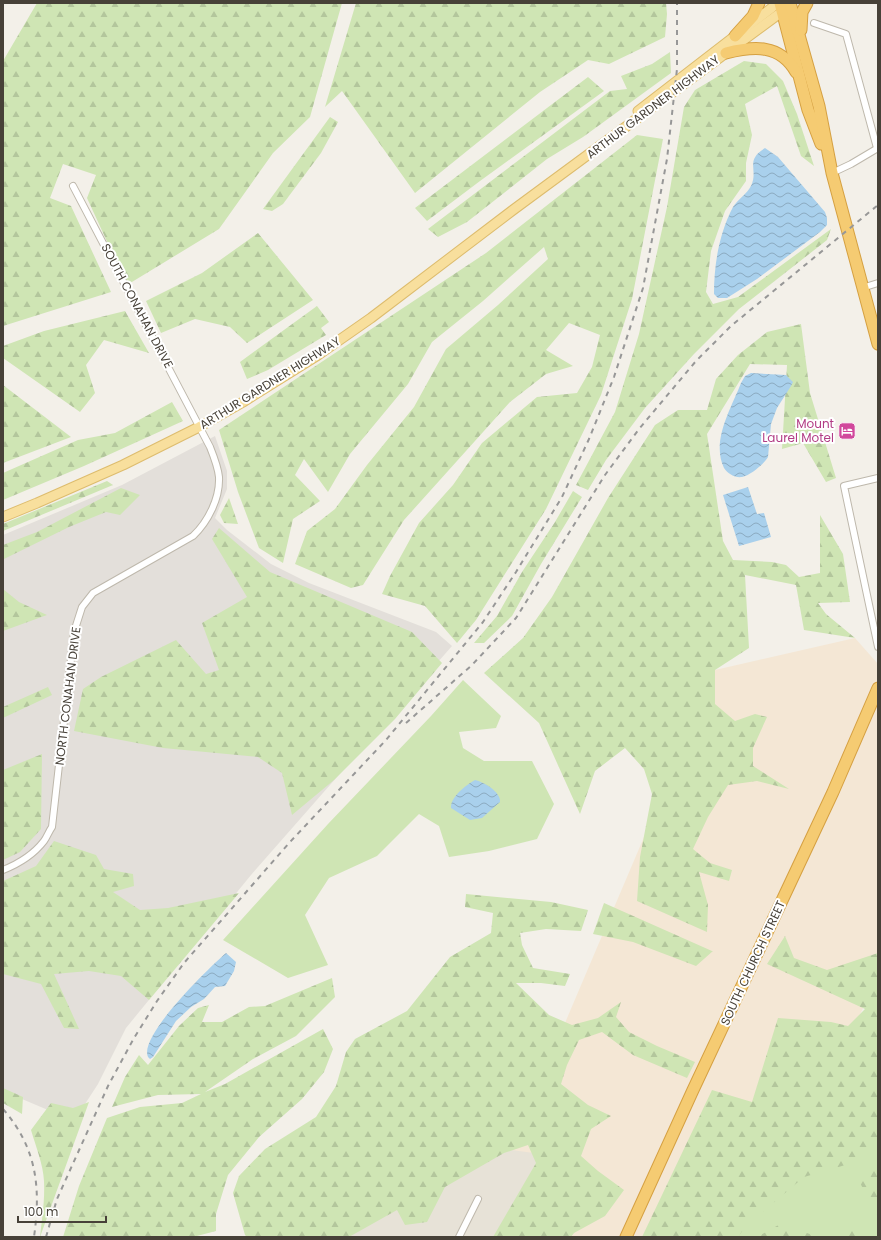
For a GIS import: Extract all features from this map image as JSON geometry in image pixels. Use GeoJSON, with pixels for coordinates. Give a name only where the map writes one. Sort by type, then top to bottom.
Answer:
{"type":"FeatureCollection","features":[{"type":"Feature","properties":{"kind":"highway"},"geometry":{"type":"LineString","coordinates":[[735,36],[753,16],[760,3]]}},
{"type":"Feature","properties":{"kind":"highway"},"geometry":{"type":"LineString","coordinates":[[800,39],[802,12],[807,3]]}},
{"type":"Feature","properties":{"kind":"highway"},"geometry":{"type":"LineString","coordinates":[[786,5],[800,39],[819,106],[832,173],[878,344]]}},
{"type":"Feature","properties":{"kind":"highway"},"geometry":{"type":"LineString","coordinates":[[786,5],[800,80],[808,110],[832,173]]}},
{"type":"Feature","properties":{"kind":"highway"},"geometry":{"type":"LineString","coordinates":[[726,53],[746,48],[775,52],[788,62],[800,80]]}},
{"type":"Feature","properties":{"kind":"highway","name":"SOUTH CHURCH STREET"},"geometry":{"type":"LineString","coordinates":[[626,1237],[693,1090],[833,792],[878,688]]}},
{"type":"Feature","properties":{"kind":"main road","name":"ARTHUR GARDNER HIGHWAY"},"geometry":{"type":"LineString","coordinates":[[513,210],[676,80],[735,36],[786,5]]}},
{"type":"Feature","properties":{"kind":"main road","name":"ARTHUR GARDNER HIGHWAY"},"geometry":{"type":"LineString","coordinates":[[3,517],[123,465],[200,427],[318,355],[371,318],[513,210],[726,53],[786,5]]}},
{"type":"Feature","properties":{"kind":"street"},"geometry":{"type":"LineString","coordinates":[[814,23],[846,34],[877,148],[851,164],[832,173]]}},
{"type":"Feature","properties":{"kind":"street","name":"SOUTH CONAHAN DRIVE"},"geometry":{"type":"LineString","coordinates":[[73,186],[200,427]]}},
{"type":"Feature","properties":{"kind":"street"},"geometry":{"type":"LineString","coordinates":[[862,288],[878,284]]}},
{"type":"Feature","properties":{"kind":"street","name":"NORTH CONAHAN DRIVE"},"geometry":{"type":"LineString","coordinates":[[3,870],[15,865],[31,854],[44,841],[52,827],[74,632],[82,607],[93,592],[193,536],[200,530],[210,513],[218,494],[219,477],[215,460],[200,427]]}},
{"type":"Feature","properties":{"kind":"street"},"geometry":{"type":"LineString","coordinates":[[878,478],[844,486],[878,647]]}},
{"type":"Feature","properties":{"kind":"street"},"geometry":{"type":"LineString","coordinates":[[459,1237],[478,1199]]}},
{"type":"Feature","properties":{"kind":"shaded area"},"geometry":{"type":"Polygon","coordinates":[[[215,436],[227,471],[227,489],[215,518],[227,530],[271,564],[309,583],[436,632],[452,646],[251,875],[126,1028],[98,1084],[74,1121],[3,1091],[3,535],[122,485],[215,436]]]}},
{"type":"Feature","properties":{"kind":"shaded area"},"geometry":{"type":"Polygon","coordinates":[[[855,638],[878,664],[878,979],[746,1237],[513,1237],[556,1156],[511,1150],[715,670],[855,638]]]}},
{"type":"Feature","properties":{"kind":"shaded area"},"geometry":{"type":"Polygon","coordinates":[[[457,1111],[557,1156],[516,1237],[266,1237],[457,1111]]]}},
{"type":"Feature","properties":{"kind":"green space"},"geometry":{"type":"Polygon","coordinates":[[[37,3],[342,3],[310,117],[273,153],[219,229],[127,285],[87,198],[96,175],[63,164],[50,198],[71,206],[111,292],[3,326],[3,61],[37,3]]]}},
{"type":"Feature","properties":{"kind":"green space"},"geometry":{"type":"Polygon","coordinates":[[[356,3],[666,3],[667,14],[665,37],[609,64],[588,60],[540,92],[415,193],[342,91],[325,107],[356,3]]]}},
{"type":"Feature","properties":{"kind":"green space"},"geometry":{"type":"Polygon","coordinates":[[[670,52],[671,73],[583,137],[547,159],[467,222],[438,237],[428,229],[610,91],[627,89],[621,76],[652,64],[670,52]]]}},
{"type":"Feature","properties":{"kind":"green space"},"geometry":{"type":"Polygon","coordinates":[[[744,61],[766,64],[783,81],[797,114],[814,166],[801,156],[777,86],[745,104],[752,135],[746,163],[746,181],[725,211],[711,251],[706,292],[713,304],[738,297],[831,229],[827,240],[739,309],[694,354],[645,408],[606,460],[588,490],[576,485],[615,412],[639,334],[667,207],[684,107],[695,90],[744,61]]]}},
{"type":"Feature","properties":{"kind":"green space"},"geometry":{"type":"Polygon","coordinates":[[[588,77],[604,91],[427,221],[415,208],[588,77]]]}},
{"type":"Feature","properties":{"kind":"green space"},"geometry":{"type":"Polygon","coordinates":[[[330,117],[338,122],[321,153],[283,204],[272,211],[263,209],[330,117]]]}},
{"type":"Feature","properties":{"kind":"green space"},"geometry":{"type":"Polygon","coordinates":[[[637,135],[663,139],[632,299],[601,395],[546,509],[476,620],[457,643],[425,606],[382,594],[390,576],[419,523],[453,485],[482,443],[537,397],[577,393],[592,367],[600,335],[569,323],[546,350],[573,366],[546,374],[510,402],[404,520],[363,585],[351,588],[295,564],[307,531],[335,509],[367,465],[414,407],[446,349],[498,305],[548,259],[544,247],[483,301],[432,342],[408,384],[350,454],[328,492],[304,459],[295,475],[320,501],[293,519],[283,563],[259,548],[238,492],[219,430],[486,253],[637,135]]]}},
{"type":"Feature","properties":{"kind":"green space"},"geometry":{"type":"Polygon","coordinates":[[[258,233],[313,300],[247,343],[230,327],[195,319],[161,333],[146,301],[202,273],[258,233]]]}},
{"type":"Feature","properties":{"kind":"green space"},"geometry":{"type":"Polygon","coordinates":[[[317,306],[329,322],[321,328],[326,335],[268,370],[247,379],[240,362],[317,306]]]}},
{"type":"Feature","properties":{"kind":"green space"},"geometry":{"type":"Polygon","coordinates":[[[125,311],[149,353],[104,340],[86,365],[95,393],[80,412],[3,358],[3,346],[44,331],[125,311]]]}},
{"type":"Feature","properties":{"kind":"green space"},"geometry":{"type":"Polygon","coordinates":[[[801,324],[810,393],[836,478],[826,482],[803,443],[782,449],[787,365],[750,364],[707,434],[723,541],[733,560],[772,562],[786,565],[799,577],[820,573],[820,515],[843,554],[850,602],[818,603],[826,614],[855,638],[804,630],[796,585],[745,575],[749,648],[715,670],[715,704],[735,721],[755,714],[767,717],[753,748],[753,766],[789,789],[757,781],[728,785],[708,817],[693,849],[710,863],[732,870],[729,881],[699,872],[708,905],[707,932],[637,901],[640,857],[652,794],[644,769],[625,748],[595,771],[580,814],[539,723],[484,673],[523,638],[552,597],[608,498],[655,425],[678,410],[707,410],[716,379],[738,355],[767,332],[801,324]]]}},
{"type":"Feature","properties":{"kind":"green space"},"geometry":{"type":"Polygon","coordinates":[[[3,385],[71,437],[3,463],[3,385]]]}},
{"type":"Feature","properties":{"kind":"green space"},"geometry":{"type":"Polygon","coordinates":[[[172,402],[183,421],[84,466],[3,500],[3,473],[78,440],[115,433],[172,402]]]}},
{"type":"Feature","properties":{"kind":"green space"},"geometry":{"type":"Polygon","coordinates":[[[107,481],[113,485],[3,531],[3,524],[107,481]]]}},
{"type":"Feature","properties":{"kind":"green space"},"geometry":{"type":"Polygon","coordinates":[[[121,488],[140,495],[120,515],[106,512],[69,527],[4,559],[3,561],[3,545],[37,532],[121,488]]]}},
{"type":"Feature","properties":{"kind":"green space"},"geometry":{"type":"Polygon","coordinates":[[[573,491],[582,497],[541,564],[512,616],[484,643],[474,643],[497,616],[522,572],[555,522],[573,491]]]}},
{"type":"Feature","properties":{"kind":"green space"},"geometry":{"type":"Polygon","coordinates":[[[229,498],[238,524],[224,523],[220,515],[229,498]]]}},
{"type":"Feature","properties":{"kind":"green space"},"geometry":{"type":"Polygon","coordinates":[[[219,528],[270,572],[412,632],[442,663],[395,719],[334,780],[292,815],[282,773],[258,757],[163,748],[74,731],[83,689],[101,677],[176,640],[206,674],[219,670],[202,623],[247,597],[212,539],[219,528]]]}},
{"type":"Feature","properties":{"kind":"green space"},"geometry":{"type":"Polygon","coordinates":[[[3,589],[19,602],[47,615],[3,631],[3,589]]]}},
{"type":"Feature","properties":{"kind":"green space"},"geometry":{"type":"Polygon","coordinates":[[[463,680],[501,716],[496,728],[459,732],[463,748],[484,761],[532,761],[554,804],[537,839],[489,851],[449,857],[439,826],[419,814],[377,856],[329,878],[305,915],[328,965],[288,978],[223,940],[328,824],[431,716],[463,680]]]}},
{"type":"Feature","properties":{"kind":"green space"},"geometry":{"type":"Polygon","coordinates":[[[48,687],[52,695],[3,718],[3,707],[48,687]]]}},
{"type":"Feature","properties":{"kind":"green space"},"geometry":{"type":"Polygon","coordinates":[[[42,754],[41,829],[20,852],[3,860],[3,770],[42,754]]]}},
{"type":"Feature","properties":{"kind":"green space"},"geometry":{"type":"Polygon","coordinates":[[[54,841],[96,855],[104,869],[133,874],[134,886],[113,892],[140,910],[168,908],[239,893],[149,1000],[121,976],[89,971],[54,974],[79,1029],[64,1028],[41,984],[3,974],[3,881],[36,866],[54,841]]]}},
{"type":"Feature","properties":{"kind":"green space"},"geometry":{"type":"Polygon","coordinates":[[[466,894],[551,902],[588,910],[581,931],[546,929],[520,933],[522,945],[533,968],[570,974],[565,986],[541,983],[516,983],[549,1015],[572,1025],[598,1018],[621,1002],[616,1017],[629,1032],[695,1062],[687,1078],[633,1055],[602,1032],[579,1040],[567,1065],[561,1084],[588,1105],[611,1116],[591,1129],[581,1156],[598,1171],[624,1190],[605,1216],[574,1233],[571,1237],[493,1237],[536,1163],[528,1145],[504,1153],[445,1187],[427,1222],[405,1225],[397,1210],[349,1237],[247,1237],[245,1235],[233,1193],[239,1176],[265,1149],[316,1117],[336,1086],[346,1052],[355,1039],[407,1011],[450,957],[491,933],[493,913],[465,907],[466,894]]]}},
{"type":"Feature","properties":{"kind":"green space"},"geometry":{"type":"Polygon","coordinates":[[[604,903],[713,951],[696,966],[633,942],[593,934],[604,903]]]}},
{"type":"Feature","properties":{"kind":"green space"},"geometry":{"type":"Polygon","coordinates":[[[785,936],[794,958],[827,970],[878,953],[878,1143],[866,1159],[804,1177],[746,1226],[738,1237],[642,1237],[712,1090],[752,1102],[778,1018],[831,1022],[848,1026],[865,1009],[767,964],[785,936]]]}},
{"type":"Feature","properties":{"kind":"green space"},"geometry":{"type":"Polygon","coordinates":[[[332,978],[335,997],[296,1036],[253,1059],[205,1092],[225,1084],[323,1029],[333,1049],[324,1072],[302,1099],[259,1137],[228,1175],[216,1214],[216,1231],[193,1237],[63,1237],[79,1186],[107,1118],[140,1107],[182,1103],[201,1094],[158,1095],[112,1107],[125,1077],[139,1055],[148,1065],[179,1026],[198,1008],[209,1005],[202,1022],[222,1022],[249,1007],[265,1006],[332,978]]]}},
{"type":"Feature","properties":{"kind":"green space"},"geometry":{"type":"Polygon","coordinates":[[[3,1088],[23,1097],[22,1114],[3,1103],[3,1088]]]}},
{"type":"Feature","properties":{"kind":"green space"},"geometry":{"type":"Polygon","coordinates":[[[89,1102],[40,1237],[44,1202],[44,1181],[41,1162],[31,1130],[51,1103],[73,1108],[89,1102]]]}},
{"type":"Feature","properties":{"kind":"green space"},"geometry":{"type":"Polygon","coordinates":[[[878,1130],[878,1237],[725,1237],[807,1165],[878,1130]]]}},
{"type":"Feature","properties":{"kind":"green space"},"geometry":{"type":"Polygon","coordinates":[[[878,1168],[878,1214],[877,1215],[858,1179],[878,1168]]]}},
{"type":"Feature","properties":{"kind":"green space"},"geometry":{"type":"Polygon","coordinates":[[[782,1223],[817,1237],[757,1237],[782,1223]]]}},
{"type":"Feature","properties":{"kind":"green space"},"geometry":{"type":"Polygon","coordinates":[[[853,1228],[862,1233],[858,1237],[836,1237],[853,1228]]]}},
{"type":"Feature","properties":{"kind":"water"},"geometry":{"type":"Polygon","coordinates":[[[765,148],[778,157],[825,212],[827,225],[820,232],[757,279],[727,298],[718,298],[714,294],[716,260],[724,228],[733,207],[751,186],[754,175],[753,161],[755,157],[765,148]]]}},
{"type":"Feature","properties":{"kind":"water"},"geometry":{"type":"Polygon","coordinates":[[[751,373],[786,375],[793,382],[777,408],[771,424],[768,457],[761,466],[753,472],[742,477],[737,477],[730,474],[724,468],[721,458],[721,436],[728,414],[741,383],[745,376],[751,373]]]}},
{"type":"Feature","properties":{"kind":"water"},"geometry":{"type":"Polygon","coordinates":[[[748,487],[757,514],[764,513],[771,537],[739,546],[723,495],[748,487]]]}},
{"type":"Feature","properties":{"kind":"water"},"geometry":{"type":"Polygon","coordinates":[[[475,780],[487,785],[495,791],[500,798],[500,802],[482,818],[470,820],[451,808],[451,804],[459,792],[475,780]]]}},
{"type":"Feature","properties":{"kind":"water"},"geometry":{"type":"Polygon","coordinates":[[[226,953],[236,962],[234,971],[225,986],[215,987],[204,999],[191,1007],[176,1021],[153,1057],[150,1059],[148,1057],[148,1047],[154,1034],[164,1019],[177,1002],[226,953]]]}},
{"type":"Feature","properties":{"kind":"railway"},"geometry":{"type":"LineString","coordinates":[[46,1237],[57,1199],[108,1086],[134,1038],[157,1001],[184,963],[290,842],[386,740],[483,622],[562,497],[589,439],[614,377],[643,288],[667,159],[677,69],[677,3]]}},
{"type":"Feature","properties":{"kind":"railway"},"geometry":{"type":"LineString","coordinates":[[406,723],[472,665],[516,618],[605,475],[639,429],[696,361],[731,326],[878,205]]}},
{"type":"Feature","properties":{"kind":"railway"},"geometry":{"type":"LineString","coordinates":[[3,1109],[23,1139],[30,1154],[34,1169],[37,1202],[34,1237]]}},
{"type":"Feature","properties":{"kind":"place","name":"Mount Laurel Motel"},"geometry":{"type":"Point","coordinates":[847,431]}}]}
